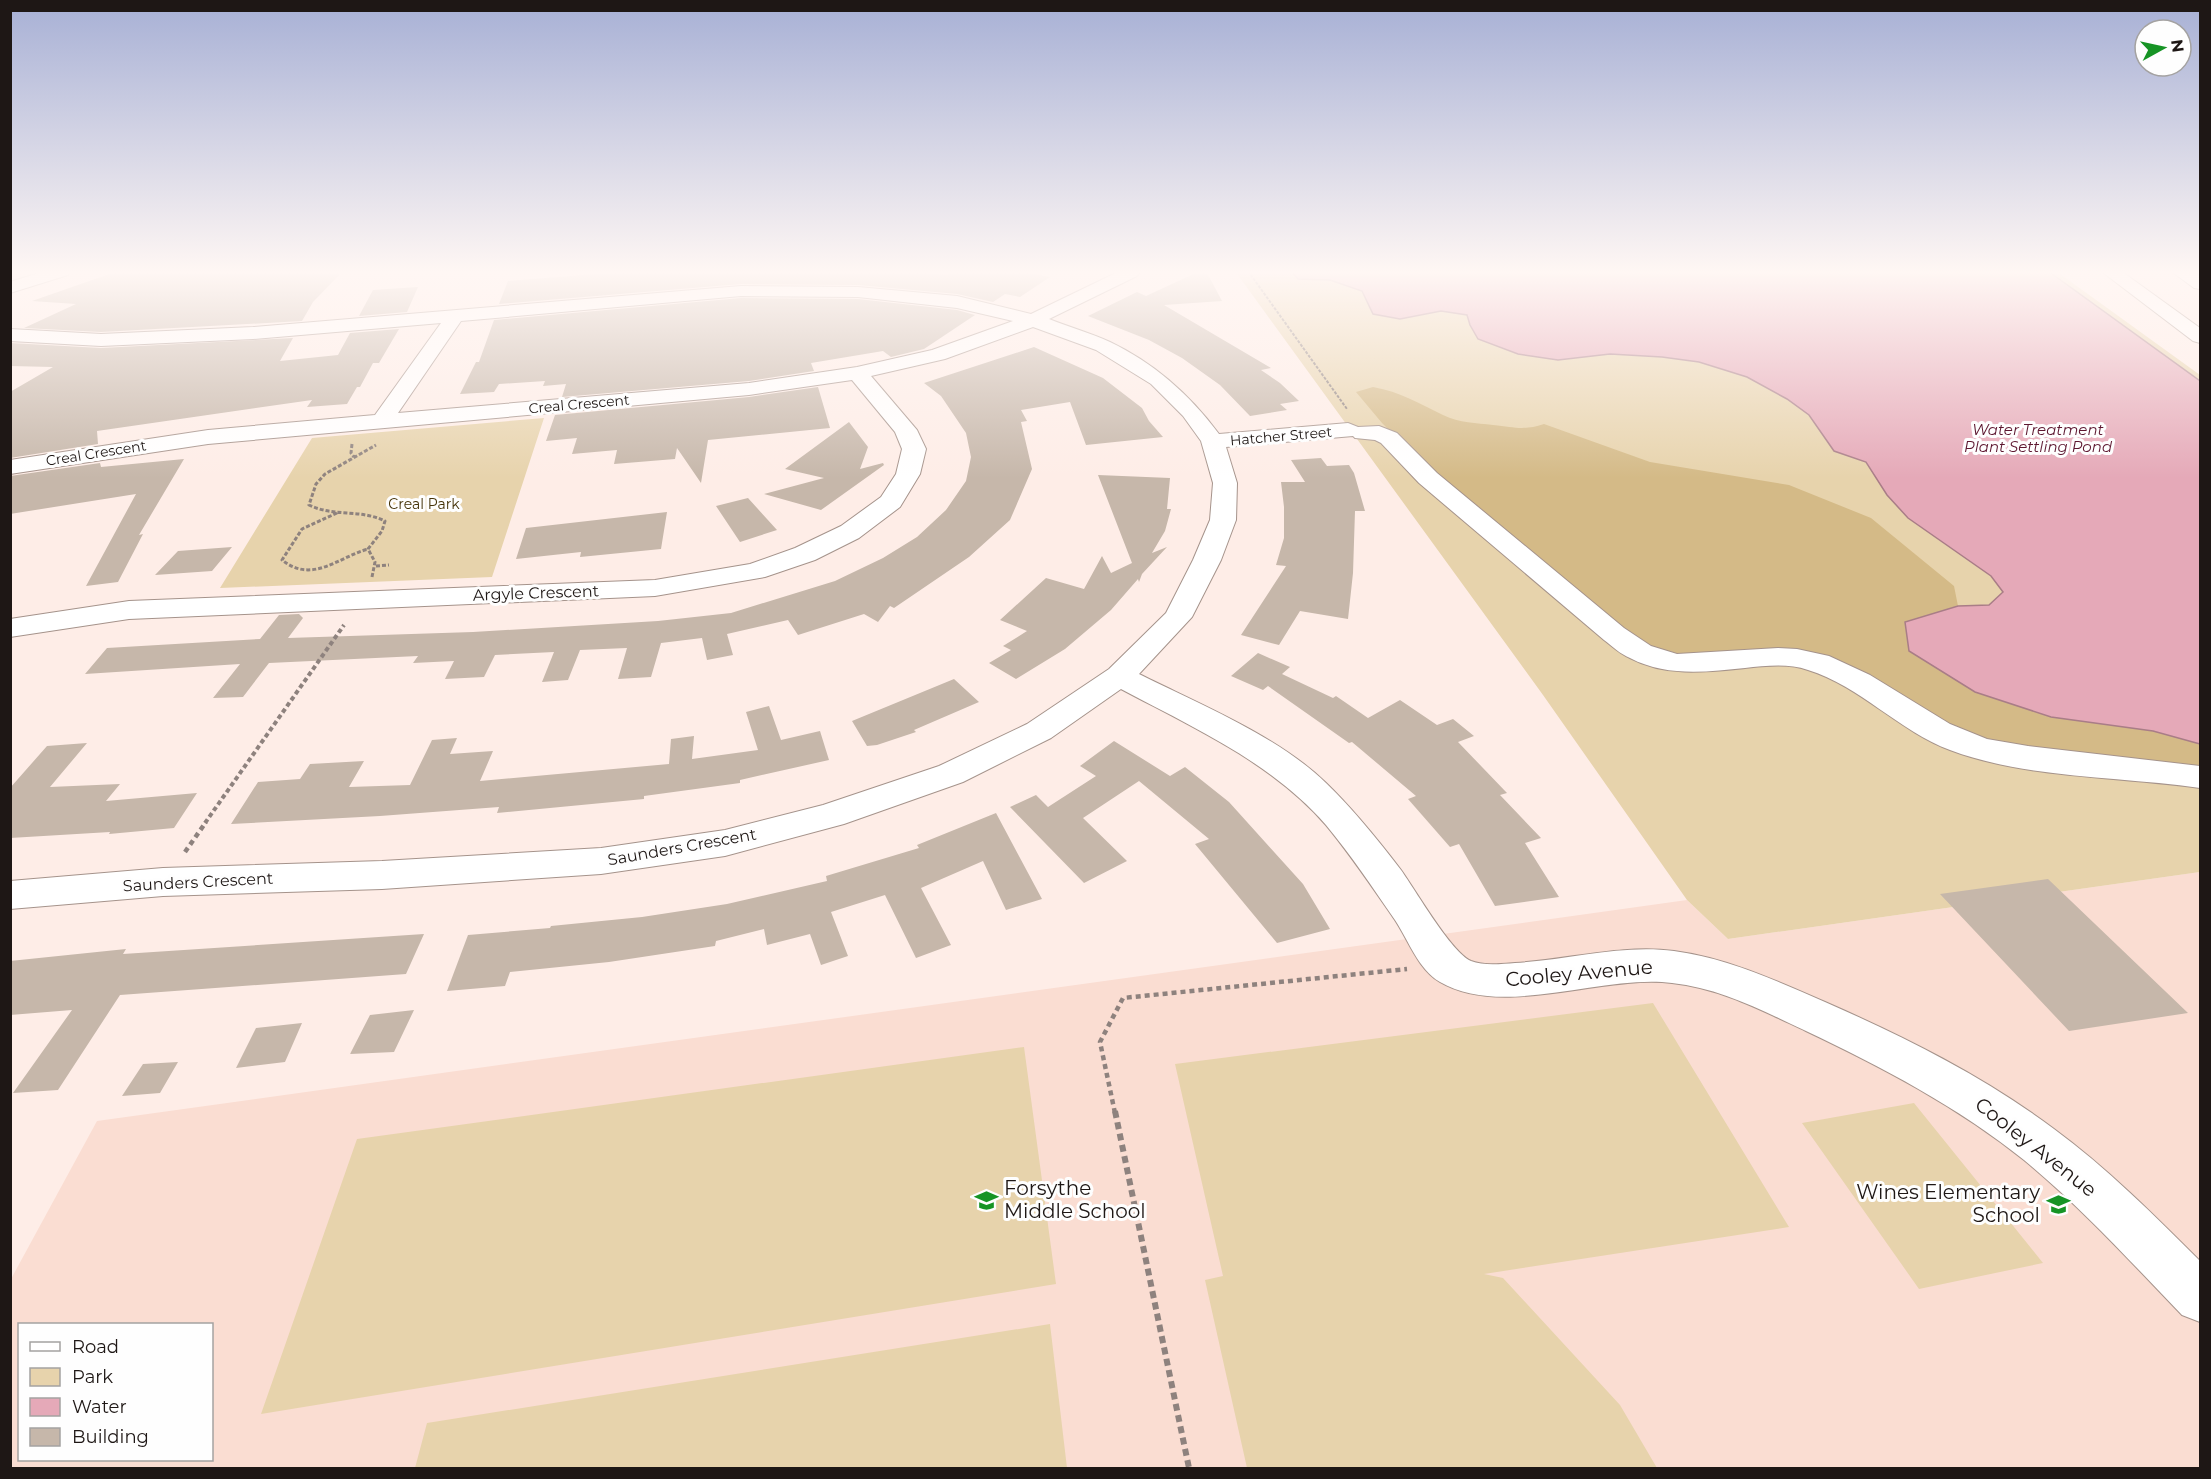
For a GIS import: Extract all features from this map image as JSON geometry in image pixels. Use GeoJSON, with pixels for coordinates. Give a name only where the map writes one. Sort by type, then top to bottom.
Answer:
{"type":"FeatureCollection","features":[{"type":"Feature","properties":{"kind":"main road"},"geometry":{"type":"LineString","coordinates":[[384,431],[440,340]]}},
{"type":"Feature","properties":{"kind":"main road","name":"Creal Crescent"},"geometry":{"type":"LineString","coordinates":[[10,467],[208,437],[384,431],[749,389],[857,373],[938,355],[979,340]]}},
{"type":"Feature","properties":{"kind":"main road"},"geometry":{"type":"LineString","coordinates":[[1086,340],[1102,346],[1158,380],[1191,411],[1213,441]]}},
{"type":"Feature","properties":{"kind":"main road","name":"Argyle Crescent"},"geometry":{"type":"LineString","coordinates":[[10,628],[129,610],[655,588],[755,571],[805,554],[850,532],[891,502],[908,474],[914,449],[906,430],[857,373]]}},
{"type":"Feature","properties":{"kind":"main road","name":"Hatcher Street"},"geometry":{"type":"LineString","coordinates":[[1213,441],[1353,425],[1379,433],[1389,438],[1428,478],[1614,634],[1642,653],[1676,663],[1705,664],[1758,656],[1798,658],[1838,672],[1926,726],[1959,741],[1993,751],[2040,759],[2200,777]]}},
{"type":"Feature","properties":{"kind":"main road","name":"Saunders Crescent"},"geometry":{"type":"LineString","coordinates":[[10,896],[163,882],[382,875],[601,861],[725,843],[831,815],[951,774],[1039,732],[1120,676],[1178,616],[1207,560],[1223,520],[1225,483],[1213,441]]}},
{"type":"Feature","properties":{"kind":"main road","name":"Cooley Avenue"},"geometry":{"type":"LineString","coordinates":[[1120,676],[1266,753],[1312,788],[1368,852],[1417,921],[1431,949],[1460,974],[1480,981],[1518,979],[1618,966],[1670,966],[1722,978],[1756,990],[1919,1066],[1971,1097],[2037,1143],[2091,1188],[2200,1297]]}},
{"type":"Feature","properties":{"kind":"path"},"geometry":{"type":"LineString","coordinates":[[1295,340],[1353,425]]}},
{"type":"Feature","properties":{"kind":"path"},"geometry":{"type":"LineString","coordinates":[[337,513],[302,529],[285,552],[282,561],[292,569],[304,572],[316,570],[356,551],[368,549],[382,531],[384,521],[372,516],[337,513],[322,512],[309,505],[316,484],[325,474],[384,431]]}},
{"type":"Feature","properties":{"kind":"path"},"geometry":{"type":"LineString","coordinates":[[368,549],[375,556],[376,566],[371,583]]}},
{"type":"Feature","properties":{"kind":"path"},"geometry":{"type":"LineString","coordinates":[[376,566],[389,565]]}},
{"type":"Feature","properties":{"kind":"path"},"geometry":{"type":"LineString","coordinates":[[181,857],[349,618]]}},
{"type":"Feature","properties":{"kind":"path"},"geometry":{"type":"LineString","coordinates":[[1189,1468],[1100,1042],[1123,998],[1447,965]]}},
{"type":"Feature","properties":{"kind":"shaded area"},"geometry":{"type":"Polygon","coordinates":[[[1373,387],[1401,395],[1449,418],[1519,428],[1544,424],[1650,462],[1789,485],[1871,518],[1954,586],[1958,606],[1905,623],[2153,731],[2200,744],[2200,772],[1994,746],[1792,651],[1748,649],[1710,654],[1679,654],[1645,644],[1415,456],[1382,423],[1356,392],[1373,387]]]}},
{"type":"Feature","properties":{"kind":"shaded area","name":"Forsythe Middle School"},"geometry":{"type":"Polygon","coordinates":[[[2200,872],[2200,1468],[11,1468],[11,1279],[97,1121],[1687,900],[1728,939],[2200,872]]]}},
{"type":"Feature","properties":{"kind":"green space"},"geometry":{"type":"Polygon","coordinates":[[[1285,340],[2152,340],[2200,375],[2200,872],[1728,939],[1687,900],[1543,695],[1285,340]]]}},
{"type":"Feature","properties":{"kind":"green space","name":"Creal Park"},"geometry":{"type":"Polygon","coordinates":[[[544,418],[492,577],[220,588],[312,438],[544,418]]]}},
{"type":"Feature","properties":{"kind":"green space"},"geometry":{"type":"Polygon","coordinates":[[[1653,1003],[1789,1227],[1484,1274],[1503,1278],[1620,1405],[1657,1468],[1247,1468],[1205,1280],[1223,1276],[1175,1064],[1653,1003]]]}},
{"type":"Feature","properties":{"kind":"green space"},"geometry":{"type":"Polygon","coordinates":[[[1024,1047],[1056,1284],[261,1414],[357,1139],[1024,1047]]]}},
{"type":"Feature","properties":{"kind":"green space"},"geometry":{"type":"Polygon","coordinates":[[[1914,1103],[2043,1263],[1919,1289],[1802,1123],[1914,1103]]]}},
{"type":"Feature","properties":{"kind":"green space"},"geometry":{"type":"Polygon","coordinates":[[[1050,1324],[1067,1468],[415,1468],[427,1423],[1050,1324]]]}},
{"type":"Feature","properties":{"kind":"water","name":"Water Treatment Plant Settling Pond"},"geometry":{"type":"Polygon","coordinates":[[[1481,340],[2143,340],[2200,381],[2200,744],[2153,731],[2051,717],[1975,692],[1909,651],[1905,622],[1958,606],[1989,605],[2003,592],[1991,576],[1908,518],[1887,495],[1866,462],[1834,451],[1809,415],[1787,399],[1747,377],[1699,362],[1610,354],[1558,360],[1518,354],[1481,340]]]}},
{"type":"Feature","properties":{"kind":"building"},"geometry":{"type":"Polygon","coordinates":[[[292,340],[280,361],[338,355],[346,340],[393,340],[379,363],[373,363],[360,387],[357,387],[347,404],[307,407],[312,400],[97,431],[98,444],[10,458],[10,392],[53,367],[10,366],[10,343],[101,348],[292,340]]]}},
{"type":"Feature","properties":{"kind":"building"},"geometry":{"type":"Polygon","coordinates":[[[487,340],[937,340],[924,349],[891,357],[883,351],[811,363],[814,371],[749,381],[562,397],[566,384],[543,386],[545,381],[499,384],[494,392],[460,394],[476,362],[479,362],[487,340]]]}},
{"type":"Feature","properties":{"kind":"building"},"geometry":{"type":"Polygon","coordinates":[[[1149,340],[1223,340],[1271,368],[1261,370],[1280,383],[1299,401],[1280,404],[1287,410],[1250,416],[1220,385],[1182,358],[1149,340]]]}},
{"type":"Feature","properties":{"kind":"building"},"geometry":{"type":"Polygon","coordinates":[[[1034,347],[1103,378],[1142,408],[1149,421],[1163,437],[1086,445],[1070,402],[1021,410],[1027,421],[1021,422],[1032,469],[1010,520],[969,557],[894,608],[890,606],[878,622],[864,614],[798,635],[788,620],[727,634],[733,655],[707,660],[702,638],[661,643],[651,677],[618,679],[627,648],[580,650],[568,680],[542,682],[554,652],[495,655],[484,677],[445,679],[454,661],[413,663],[418,656],[269,663],[243,697],[213,698],[240,664],[85,674],[107,648],[260,639],[279,615],[299,614],[303,618],[288,638],[473,632],[658,621],[731,613],[835,581],[883,558],[917,537],[946,510],[966,481],[971,457],[966,433],[941,396],[924,383],[1034,347]]]}},
{"type":"Feature","properties":{"kind":"building"},"geometry":{"type":"Polygon","coordinates":[[[818,387],[830,428],[708,440],[701,483],[677,448],[675,459],[614,464],[617,450],[572,454],[577,438],[546,441],[555,415],[749,397],[818,387]]]}},
{"type":"Feature","properties":{"kind":"building"},"geometry":{"type":"Polygon","coordinates":[[[849,422],[868,447],[860,469],[883,463],[884,465],[821,510],[764,494],[824,478],[785,469],[849,422]]]}},
{"type":"Feature","properties":{"kind":"building"},"geometry":{"type":"Polygon","coordinates":[[[1321,458],[1327,466],[1349,465],[1354,473],[1365,511],[1355,511],[1353,573],[1348,619],[1300,611],[1279,645],[1241,635],[1286,566],[1276,565],[1284,538],[1281,482],[1305,482],[1291,460],[1321,458]]]}},
{"type":"Feature","properties":{"kind":"building"},"geometry":{"type":"Polygon","coordinates":[[[184,459],[139,535],[143,534],[118,582],[86,586],[136,494],[10,514],[10,476],[100,463],[101,467],[184,459]]]}},
{"type":"Feature","properties":{"kind":"building"},"geometry":{"type":"Polygon","coordinates":[[[1098,475],[1170,478],[1167,509],[1171,509],[1165,531],[1152,553],[1167,547],[1142,574],[1139,582],[1138,579],[1111,610],[1065,649],[1016,679],[989,663],[1011,650],[1003,646],[1027,631],[1000,620],[1046,578],[1084,589],[1102,556],[1111,573],[1132,563],[1098,475]]]}},
{"type":"Feature","properties":{"kind":"building"},"geometry":{"type":"Polygon","coordinates":[[[748,498],[777,530],[740,542],[716,506],[748,498]]]}},
{"type":"Feature","properties":{"kind":"building"},"geometry":{"type":"Polygon","coordinates":[[[667,512],[661,549],[580,557],[581,552],[516,559],[526,528],[667,512]]]}},
{"type":"Feature","properties":{"kind":"building"},"geometry":{"type":"Polygon","coordinates":[[[232,547],[212,571],[155,575],[178,551],[232,547]]]}},
{"type":"Feature","properties":{"kind":"building"},"geometry":{"type":"Polygon","coordinates":[[[1258,653],[1290,667],[1282,674],[1333,698],[1336,696],[1368,718],[1400,700],[1437,725],[1453,719],[1474,736],[1458,742],[1507,793],[1500,795],[1541,838],[1525,843],[1559,897],[1495,906],[1459,844],[1450,847],[1408,799],[1416,796],[1352,742],[1349,743],[1268,686],[1263,690],[1231,676],[1258,653]]]}},
{"type":"Feature","properties":{"kind":"building"},"geometry":{"type":"Polygon","coordinates":[[[954,679],[979,702],[914,730],[916,732],[867,746],[852,721],[954,679]]]}},
{"type":"Feature","properties":{"kind":"building"},"geometry":{"type":"Polygon","coordinates":[[[769,706],[781,740],[820,731],[829,760],[740,780],[740,783],[644,796],[644,799],[497,813],[499,807],[231,824],[258,782],[300,779],[310,764],[364,761],[349,787],[410,785],[432,740],[457,738],[450,754],[493,751],[480,781],[669,764],[671,739],[694,736],[692,759],[758,750],[746,712],[769,706]]]}},
{"type":"Feature","properties":{"kind":"building"},"geometry":{"type":"Polygon","coordinates":[[[1114,741],[1170,776],[1185,767],[1229,802],[1303,884],[1330,929],[1277,943],[1195,844],[1209,839],[1139,781],[1083,818],[1127,861],[1084,883],[1010,807],[1036,795],[1048,807],[1096,776],[1080,766],[1114,741]]]}},
{"type":"Feature","properties":{"kind":"building"},"geometry":{"type":"Polygon","coordinates":[[[87,743],[50,787],[120,784],[106,801],[197,793],[174,828],[109,834],[110,832],[10,838],[10,788],[47,746],[87,743]]]}},
{"type":"Feature","properties":{"kind":"building"},"geometry":{"type":"Polygon","coordinates":[[[996,813],[1042,899],[1006,910],[983,861],[921,888],[951,945],[916,958],[885,895],[831,912],[848,956],[821,965],[810,934],[767,945],[764,929],[716,941],[715,946],[609,962],[510,972],[505,986],[447,991],[468,935],[642,917],[727,904],[827,881],[826,876],[919,848],[917,845],[996,813]]]}},
{"type":"Feature","properties":{"kind":"building"},"geometry":{"type":"Polygon","coordinates":[[[2048,879],[2188,1013],[2069,1031],[1940,894],[2048,879]]]}},
{"type":"Feature","properties":{"kind":"building"},"geometry":{"type":"Polygon","coordinates":[[[424,934],[406,974],[120,995],[58,1090],[13,1093],[72,1010],[10,1015],[10,961],[126,949],[123,954],[424,934]]]}},
{"type":"Feature","properties":{"kind":"building"},"geometry":{"type":"Polygon","coordinates":[[[414,1010],[394,1052],[350,1054],[370,1015],[414,1010]]]}},
{"type":"Feature","properties":{"kind":"building"},"geometry":{"type":"Polygon","coordinates":[[[302,1023],[285,1062],[236,1068],[256,1028],[302,1023]]]}},
{"type":"Feature","properties":{"kind":"building"},"geometry":{"type":"Polygon","coordinates":[[[178,1062],[160,1093],[122,1096],[143,1064],[178,1062]]]}},
{"type":"Feature","properties":{"kind":"place","name":"Forsythe Middle School"},"geometry":{"type":"Point","coordinates":[986,1200]}},
{"type":"Feature","properties":{"kind":"place","name":"Wines Elementary School"},"geometry":{"type":"Point","coordinates":[2058,1204]}}]}
